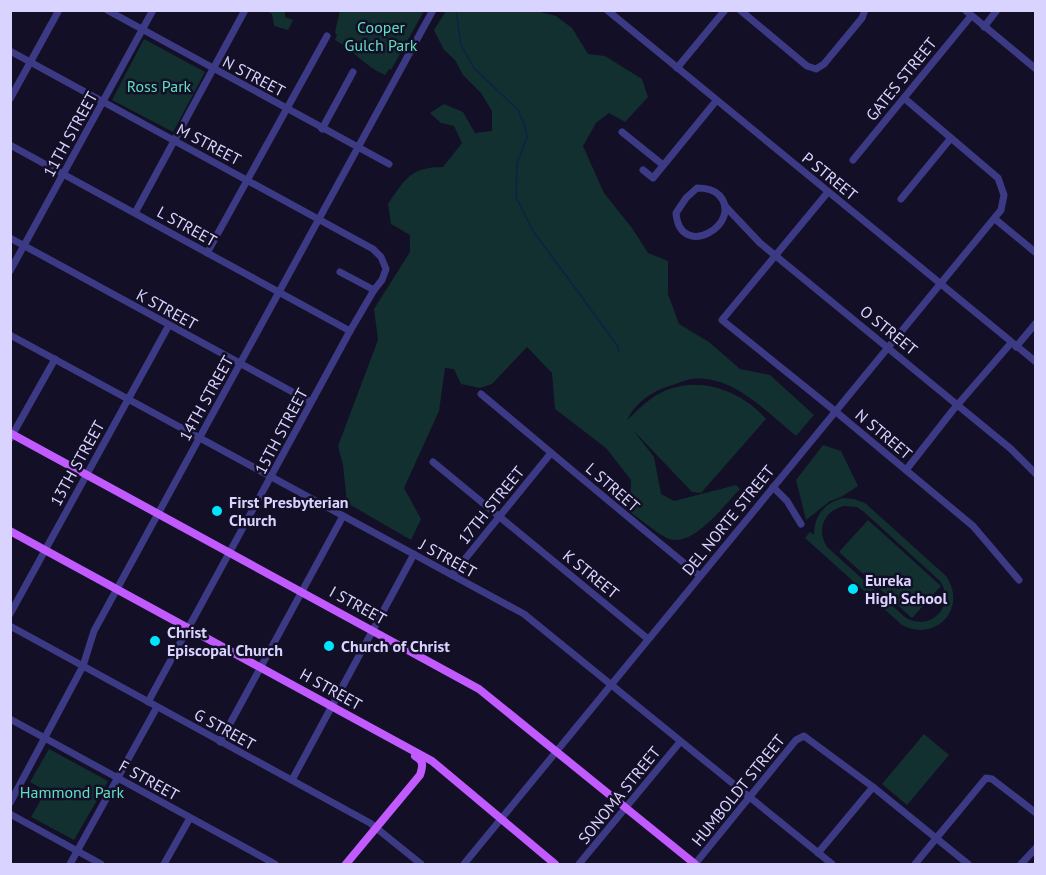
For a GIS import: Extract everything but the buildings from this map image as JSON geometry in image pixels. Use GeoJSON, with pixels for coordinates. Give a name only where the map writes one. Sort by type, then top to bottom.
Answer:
{"type":"FeatureCollection","features":[{"type":"Feature","properties":{"kind":"main road","name":"I STREET"},"geometry":{"type":"LineString","coordinates":[[11,435],[87,474],[479,689],[695,864]]}},
{"type":"Feature","properties":{"kind":"main road","name":"H STREET"},"geometry":{"type":"LineString","coordinates":[[10,531],[432,761],[460,787],[555,864]]}},
{"type":"Feature","properties":{"kind":"main road"},"geometry":{"type":"LineString","coordinates":[[346,864],[420,775],[423,767],[418,758],[396,746],[390,738]]}},
{"type":"Feature","properties":{"kind":"main road"},"geometry":{"type":"LineString","coordinates":[[420,775],[434,770],[460,787]]}},
{"type":"Feature","properties":{"kind":"street"},"geometry":{"type":"LineString","coordinates":[[10,99],[59,10]]}},
{"type":"Feature","properties":{"kind":"street","name":"N STREET"},"geometry":{"type":"LineString","coordinates":[[107,10],[389,164]]}},
{"type":"Feature","properties":{"kind":"street","name":"11TH STREET"},"geometry":{"type":"LineString","coordinates":[[10,271],[153,10]]}},
{"type":"Feature","properties":{"kind":"street"},"geometry":{"type":"LineString","coordinates":[[135,213],[245,10]]}},
{"type":"Feature","properties":{"kind":"street","name":"14TH STREET"},"geometry":{"type":"LineString","coordinates":[[10,803],[83,666],[94,631],[433,10]]}},
{"type":"Feature","properties":{"kind":"street","name":"P STREET"},"geometry":{"type":"LineString","coordinates":[[607,10],[616,13],[716,101],[1035,362]]}},
{"type":"Feature","properties":{"kind":"street"},"geometry":{"type":"LineString","coordinates":[[677,68],[724,10]]}},
{"type":"Feature","properties":{"kind":"street"},"geometry":{"type":"LineString","coordinates":[[740,10],[807,66],[816,69],[832,55],[866,10]]}},
{"type":"Feature","properties":{"kind":"street"},"geometry":{"type":"LineString","coordinates":[[984,27],[996,10]]}},
{"type":"Feature","properties":{"kind":"street"},"geometry":{"type":"LineString","coordinates":[[968,13],[1035,69]]}},
{"type":"Feature","properties":{"kind":"street","name":"GATES STREET"},"geometry":{"type":"LineString","coordinates":[[852,160],[904,98],[968,13]]}},
{"type":"Feature","properties":{"kind":"street"},"geometry":{"type":"LineString","coordinates":[[207,253],[327,36]]}},
{"type":"Feature","properties":{"kind":"street","name":"M STREET"},"geometry":{"type":"LineString","coordinates":[[10,51],[373,249],[381,257],[386,269]]}},
{"type":"Feature","properties":{"kind":"street"},"geometry":{"type":"LineString","coordinates":[[322,129],[353,72]]}},
{"type":"Feature","properties":{"kind":"street"},"geometry":{"type":"LineString","coordinates":[[901,199],[951,138],[904,98]]}},
{"type":"Feature","properties":{"kind":"street"},"geometry":{"type":"LineString","coordinates":[[643,170],[653,178],[716,101]]}},
{"type":"Feature","properties":{"kind":"street"},"geometry":{"type":"LineString","coordinates":[[622,132],[663,165]]}},
{"type":"Feature","properties":{"kind":"street","name":"DEL NORTE STREET"},"geometry":{"type":"LineString","coordinates":[[464,864],[995,219],[1004,205],[1004,190],[998,178],[951,138]]}},
{"type":"Feature","properties":{"kind":"street","name":"L STREET"},"geometry":{"type":"LineString","coordinates":[[10,145],[350,331]]}},
{"type":"Feature","properties":{"kind":"street"},"geometry":{"type":"LineString","coordinates":[[697,188],[707,188],[716,193],[725,206],[726,212],[722,219],[713,231],[703,237],[690,235],[677,222],[678,209],[697,188]]}},
{"type":"Feature","properties":{"kind":"street"},"geometry":{"type":"LineString","coordinates":[[775,255],[828,192]]}},
{"type":"Feature","properties":{"kind":"street","name":"O STREET"},"geometry":{"type":"LineString","coordinates":[[725,206],[750,234],[1022,458],[1035,474]]}},
{"type":"Feature","properties":{"kind":"street"},"geometry":{"type":"LineString","coordinates":[[995,219],[1035,252]]}},
{"type":"Feature","properties":{"kind":"street","name":"K STREET"},"geometry":{"type":"LineString","coordinates":[[10,238],[311,402]]}},
{"type":"Feature","properties":{"kind":"street","name":"N STREET"},"geometry":{"type":"LineString","coordinates":[[775,255],[722,320],[973,526],[1019,580]]}},
{"type":"Feature","properties":{"kind":"street","name":"15TH STREET"},"geometry":{"type":"LineString","coordinates":[[148,702],[386,269]]}},
{"type":"Feature","properties":{"kind":"street"},"geometry":{"type":"LineString","coordinates":[[340,272],[374,290]]}},
{"type":"Feature","properties":{"kind":"street"},"geometry":{"type":"LineString","coordinates":[[906,470],[957,405],[1035,323]]}},
{"type":"Feature","properties":{"kind":"street","name":"13TH STREET"},"geometry":{"type":"LineString","coordinates":[[10,614],[169,325]]}},
{"type":"Feature","properties":{"kind":"street","name":"J STREET"},"geometry":{"type":"LineString","coordinates":[[10,334],[535,621],[680,742],[832,864]]}},
{"type":"Feature","properties":{"kind":"street"},"geometry":{"type":"LineString","coordinates":[[11,435],[54,359]]}},
{"type":"Feature","properties":{"kind":"street","name":"L STREET"},"geometry":{"type":"LineString","coordinates":[[481,394],[700,576]]}},
{"type":"Feature","properties":{"kind":"street","name":"17TH STREET"},"geometry":{"type":"LineString","coordinates":[[452,575],[551,453]]}},
{"type":"Feature","properties":{"kind":"street","name":"K STREET"},"geometry":{"type":"LineString","coordinates":[[433,462],[648,639]]}},
{"type":"Feature","properties":{"kind":"street"},"geometry":{"type":"LineString","coordinates":[[773,487],[787,501],[801,524]]}},
{"type":"Feature","properties":{"kind":"street"},"geometry":{"type":"LineString","coordinates":[[220,742],[343,516]]}},
{"type":"Feature","properties":{"kind":"street"},"geometry":{"type":"LineString","coordinates":[[292,780],[414,554]]}},
{"type":"Feature","properties":{"kind":"street","name":"G STREET"},"geometry":{"type":"LineString","coordinates":[[10,626],[376,828],[421,864]]}},
{"type":"Feature","properties":{"kind":"street"},"geometry":{"type":"LineString","coordinates":[[70,864],[157,707]]}},
{"type":"Feature","properties":{"kind":"street","name":"F STREET"},"geometry":{"type":"LineString","coordinates":[[10,719],[190,818],[260,861],[275,864]]}},
{"type":"Feature","properties":{"kind":"street","name":"HUMBOLDT STREET"},"geometry":{"type":"LineString","coordinates":[[695,864],[796,740],[804,736],[873,787]]}},
{"type":"Feature","properties":{"kind":"street","name":"SONOMA STREET"},"geometry":{"type":"LineString","coordinates":[[579,864],[680,742]]}},
{"type":"Feature","properties":{"kind":"street"},"geometry":{"type":"LineString","coordinates":[[915,864],[986,778],[992,779],[1035,813]]}},
{"type":"Feature","properties":{"kind":"street"},"geometry":{"type":"LineString","coordinates":[[818,853],[873,787],[968,864]]}},
{"type":"Feature","properties":{"kind":"street"},"geometry":{"type":"LineString","coordinates":[[10,814],[101,864]]}},
{"type":"Feature","properties":{"kind":"street"},"geometry":{"type":"LineString","coordinates":[[164,864],[190,818]]}},
{"type":"Feature","properties":{"kind":"street"},"geometry":{"type":"LineString","coordinates":[[1022,864],[1035,848]]}},
{"type":"Feature","properties":{"kind":"green space","name":"Cooper Gulch Park"},"geometry":{"type":"Polygon","coordinates":[[[340,10],[424,11],[391,70],[389,69],[385,75],[335,40],[340,10]]]}},
{"type":"Feature","properties":{"kind":"green space"},"geometry":{"type":"Polygon","coordinates":[[[266,11],[285,11],[285,17],[293,20],[288,30],[274,26],[272,14],[266,11]]]}},
{"type":"Feature","properties":{"kind":"green space"},"geometry":{"type":"Polygon","coordinates":[[[446,11],[536,11],[556,16],[572,28],[588,54],[605,56],[642,79],[648,97],[625,122],[609,113],[596,123],[583,146],[604,193],[632,228],[648,253],[668,261],[668,294],[679,324],[709,342],[740,369],[770,375],[814,415],[796,436],[748,397],[735,389],[707,379],[689,380],[669,386],[656,391],[639,403],[627,420],[645,403],[663,392],[678,387],[710,386],[741,398],[766,419],[701,493],[692,492],[633,430],[654,457],[661,494],[674,501],[736,485],[740,489],[708,523],[688,537],[679,540],[669,539],[630,512],[631,480],[606,448],[555,409],[552,373],[527,347],[492,384],[480,388],[461,384],[454,369],[445,368],[439,411],[404,488],[421,519],[411,540],[347,503],[343,465],[338,446],[378,340],[374,309],[410,252],[410,235],[391,224],[388,204],[410,176],[423,169],[443,167],[462,143],[454,126],[441,123],[430,113],[444,104],[463,112],[475,133],[492,131],[492,111],[481,93],[463,75],[455,60],[444,50],[434,30],[446,11]]]}},
{"type":"Feature","properties":{"kind":"green space","name":"Ross Park"},"geometry":{"type":"Polygon","coordinates":[[[144,39],[205,72],[173,132],[112,100],[144,39]]]}},
{"type":"Feature","properties":{"kind":"green space"},"geometry":{"type":"Polygon","coordinates":[[[823,445],[841,451],[858,486],[830,501],[806,520],[796,480],[823,445]]]}},
{"type":"Feature","properties":{"kind":"green space"},"geometry":{"type":"Polygon","coordinates":[[[854,499],[865,503],[946,576],[952,588],[953,600],[951,610],[937,626],[915,629],[902,625],[805,538],[810,532],[814,535],[814,528],[821,511],[836,500],[854,499]],[[857,507],[837,508],[827,516],[822,527],[822,534],[827,547],[906,618],[925,622],[939,614],[945,599],[940,581],[857,507]]]}},
{"type":"Feature","properties":{"kind":"green space"},"geometry":{"type":"Polygon","coordinates":[[[868,520],[941,586],[912,618],[839,552],[868,520]]]}},
{"type":"Feature","properties":{"kind":"green space"},"geometry":{"type":"Polygon","coordinates":[[[924,734],[949,755],[907,805],[882,784],[924,734]]]}},
{"type":"Feature","properties":{"kind":"green space","name":"Hammond Park"},"geometry":{"type":"Polygon","coordinates":[[[49,749],[108,781],[74,840],[31,817],[46,791],[30,782],[49,749]]]}},
{"type":"Feature","properties":{"kind":"waterway"},"geometry":{"type":"LineString","coordinates":[[456,10],[461,45],[474,68],[518,110],[525,127],[527,137],[517,163],[516,197],[533,231],[617,345],[619,352]]}},
{"type":"Feature","properties":{"kind":"place","name":"First Presbyterian Church"},"geometry":{"type":"Point","coordinates":[217,511]}},
{"type":"Feature","properties":{"kind":"place","name":"Eureka High School"},"geometry":{"type":"Point","coordinates":[853,589]}},
{"type":"Feature","properties":{"kind":"place","name":"Christ Episcopal Church"},"geometry":{"type":"Point","coordinates":[155,641]}},
{"type":"Feature","properties":{"kind":"place","name":"Church of Christ"},"geometry":{"type":"Point","coordinates":[329,646]}}]}
